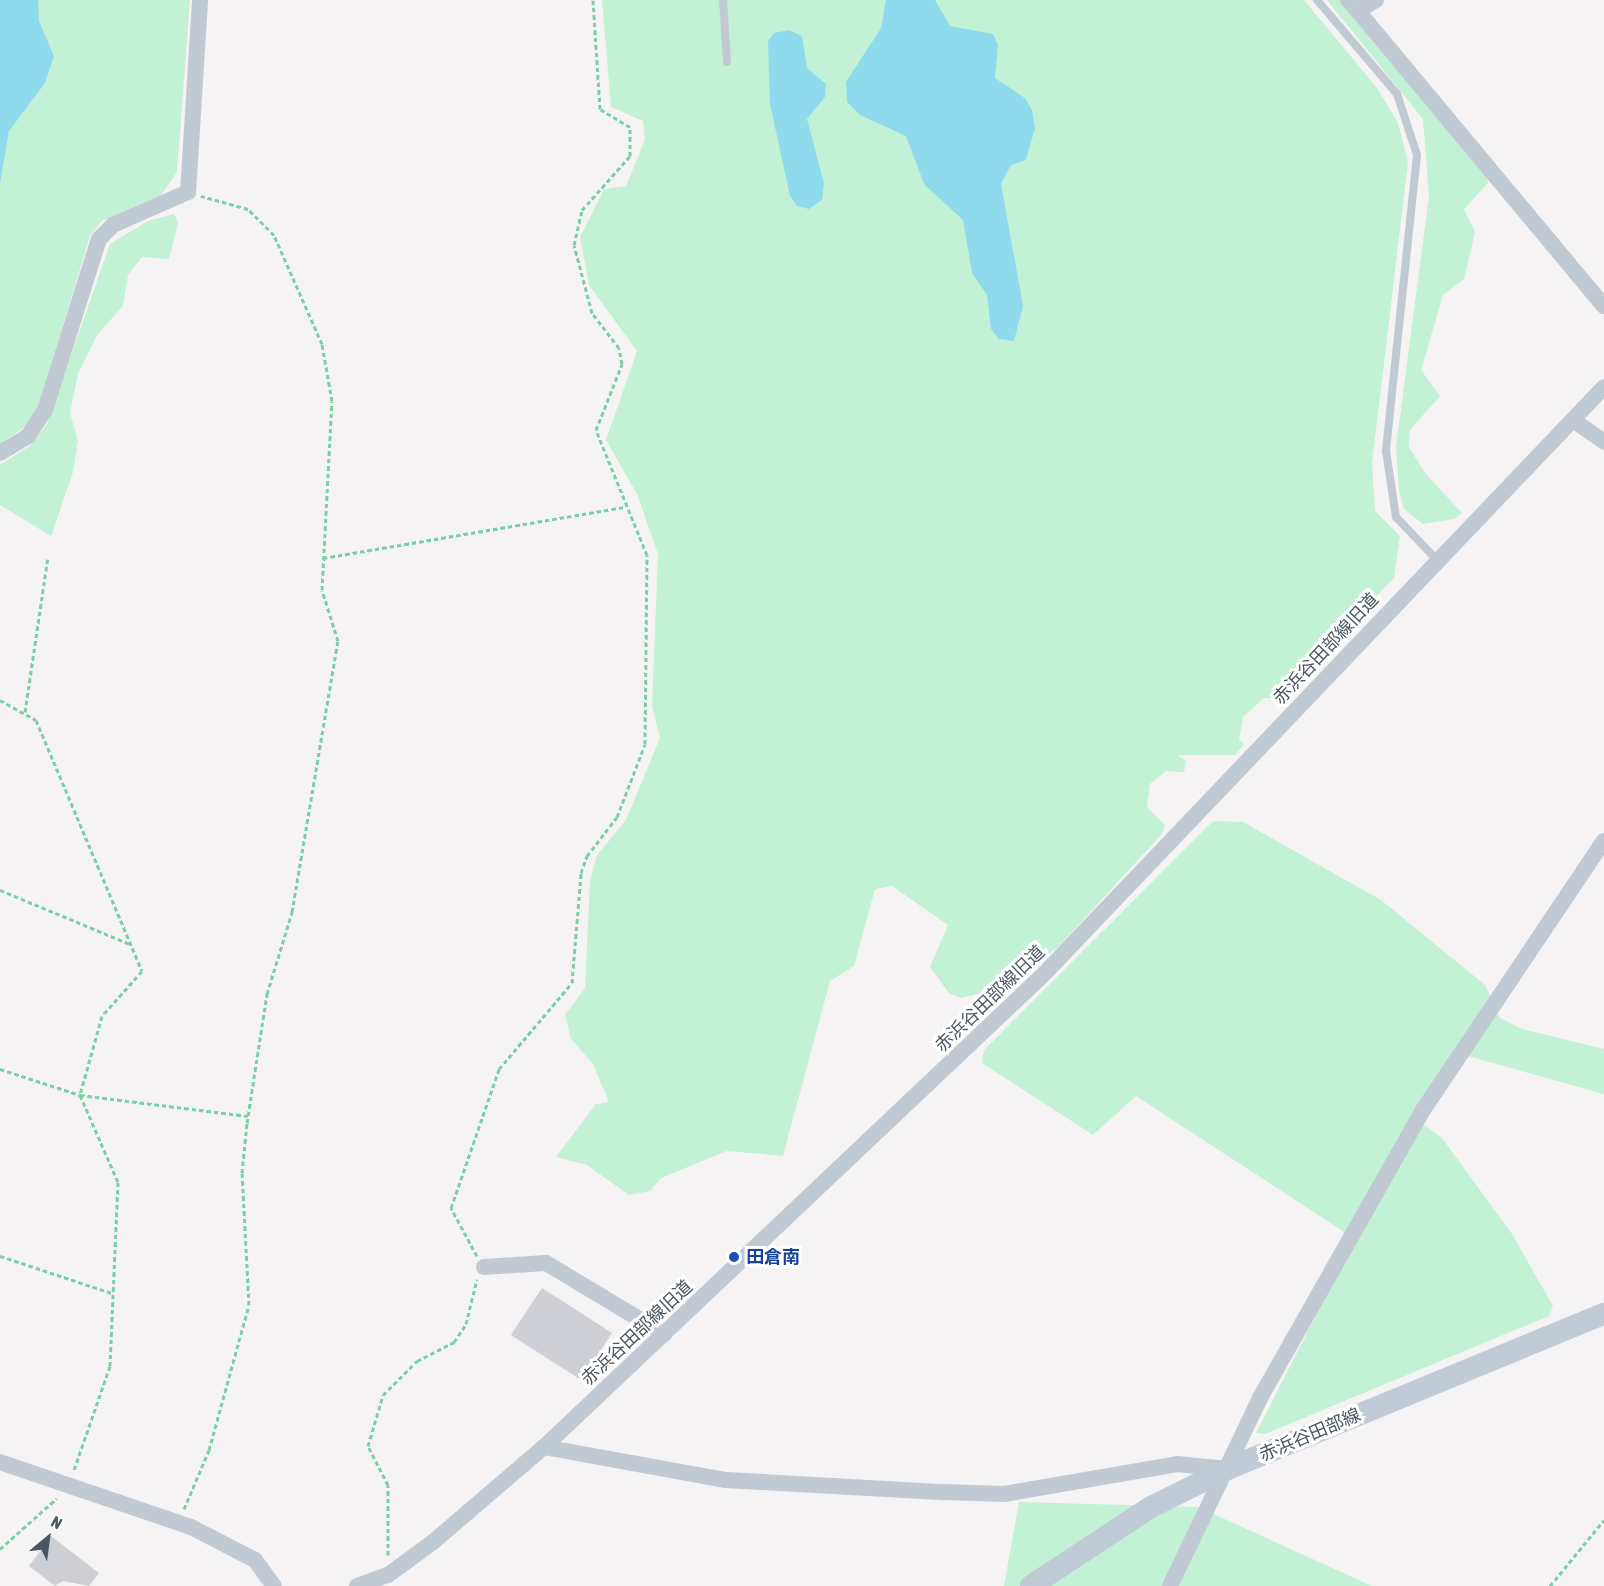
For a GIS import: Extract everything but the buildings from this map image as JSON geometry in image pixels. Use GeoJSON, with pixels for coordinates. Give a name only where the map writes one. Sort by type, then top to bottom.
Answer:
{"type":"FeatureCollection","features":[{"type":"Feature","properties":{"kind":"main road","name":"赤浜谷田部線"},"geometry":{"type":"LineString","coordinates":[[1031,1586],[1151,1508],[1228,1469],[1604,1314]]}},
{"type":"Feature","properties":{"kind":"street"},"geometry":{"type":"LineString","coordinates":[[0,453],[28,436],[45,410],[99,239],[113,225],[188,192],[200,0]]}},
{"type":"Feature","properties":{"kind":"street"},"geometry":{"type":"LineString","coordinates":[[1376,0],[1353,6],[1604,306]]}},
{"type":"Feature","properties":{"kind":"street","name":"赤浜谷田部線旧道"},"geometry":{"type":"LineString","coordinates":[[357,1586],[388,1575],[544,1447],[1044,974],[1436,559],[1604,387]]}},
{"type":"Feature","properties":{"kind":"street"},"geometry":{"type":"LineString","coordinates":[[1573,420],[1604,441]]}},
{"type":"Feature","properties":{"kind":"street"},"geometry":{"type":"LineString","coordinates":[[1170,1586],[1260,1398],[1423,1110],[1604,841]]}},
{"type":"Feature","properties":{"kind":"street"},"geometry":{"type":"LineString","coordinates":[[484,1267],[546,1263],[664,1334]]}},
{"type":"Feature","properties":{"kind":"street"},"geometry":{"type":"LineString","coordinates":[[544,1447],[726,1480],[1004,1494],[1177,1464],[1228,1469]]}},
{"type":"Feature","properties":{"kind":"street"},"geometry":{"type":"LineString","coordinates":[[0,1462],[178,1523],[255,1560],[274,1586]]}},
{"type":"Feature","properties":{"kind":"lane"},"geometry":{"type":"LineString","coordinates":[[723,0],[727,62]]}},
{"type":"Feature","properties":{"kind":"lane"},"geometry":{"type":"LineString","coordinates":[[1317,0],[1397,94],[1418,155],[1386,451],[1396,517],[1436,559]]}},
{"type":"Feature","properties":{"kind":"path"},"geometry":{"type":"LineString","coordinates":[[388,1575],[388,1485],[368,1446],[383,1395],[417,1361],[454,1342],[484,1267],[451,1208],[499,1068],[572,983],[581,873],[586,856],[618,817],[645,744],[647,555],[596,430],[620,375],[619,348],[592,314],[574,245],[582,210],[630,156],[630,128],[600,109],[593,0]]}},
{"type":"Feature","properties":{"kind":"path"},"geometry":{"type":"LineString","coordinates":[[178,1523],[208,1450],[249,1305],[242,1173],[248,1116],[267,994],[292,912],[328,716],[338,641],[322,591],[331,385],[303,291],[259,218],[235,203],[188,192]]}},
{"type":"Feature","properties":{"kind":"path"},"geometry":{"type":"LineString","coordinates":[[323,558],[626,507]]}},
{"type":"Feature","properties":{"kind":"path"},"geometry":{"type":"LineString","coordinates":[[25,712],[48,557]]}},
{"type":"Feature","properties":{"kind":"path"},"geometry":{"type":"LineString","coordinates":[[0,700],[36,720],[142,971],[102,1016],[80,1095],[118,1182],[110,1366],[69,1487],[0,1549]]}},
{"type":"Feature","properties":{"kind":"path"},"geometry":{"type":"LineString","coordinates":[[0,890],[129,944]]}},
{"type":"Feature","properties":{"kind":"path"},"geometry":{"type":"LineString","coordinates":[[0,1069],[80,1095],[248,1116]]}},
{"type":"Feature","properties":{"kind":"path"},"geometry":{"type":"LineString","coordinates":[[0,1256],[112,1293]]}},
{"type":"Feature","properties":{"kind":"path"},"geometry":{"type":"LineString","coordinates":[[1550,1586],[1604,1520]]}},
{"type":"Feature","properties":{"kind":"green space"},"geometry":{"type":"Polygon","coordinates":[[[0,0],[190,0],[177,172],[160,197],[102,221],[90,236],[39,404],[26,426],[0,444],[0,0]]]}},
{"type":"Feature","properties":{"kind":"green space"},"geometry":{"type":"Polygon","coordinates":[[[602,0],[1304,0],[1377,88],[1398,123],[1408,162],[1372,464],[1375,511],[1400,536],[1394,578],[1356,617],[1336,618],[1345,632],[1339,641],[1322,639],[1314,667],[1295,677],[1279,699],[1264,698],[1243,717],[1239,740],[1244,744],[1235,755],[1177,755],[1186,761],[1184,772],[1166,771],[1150,784],[1147,807],[1165,825],[1162,834],[1059,946],[1009,987],[961,998],[949,993],[930,967],[948,925],[892,886],[875,889],[854,966],[830,981],[783,1156],[727,1151],[661,1178],[650,1191],[629,1195],[587,1165],[556,1157],[596,1104],[609,1102],[593,1064],[571,1039],[565,1015],[585,988],[590,881],[597,855],[626,820],[660,738],[652,706],[658,554],[637,494],[606,440],[637,351],[589,285],[580,237],[604,189],[626,186],[645,140],[643,121],[611,107],[602,0]]]}},
{"type":"Feature","properties":{"kind":"green space"},"geometry":{"type":"Polygon","coordinates":[[[1327,0],[1340,0],[1486,172],[1488,183],[1464,209],[1475,232],[1464,279],[1443,295],[1421,370],[1440,396],[1410,430],[1409,447],[1425,473],[1462,513],[1454,519],[1423,524],[1404,509],[1399,491],[1396,447],[1429,196],[1423,119],[1327,0]]]}},
{"type":"Feature","properties":{"kind":"green space"},"geometry":{"type":"Polygon","coordinates":[[[174,214],[178,222],[169,259],[142,257],[128,275],[123,306],[97,335],[78,374],[70,413],[78,441],[73,472],[51,536],[0,505],[0,465],[31,445],[47,424],[110,244],[148,221],[174,214]]]}},
{"type":"Feature","properties":{"kind":"green space"},"geometry":{"type":"Polygon","coordinates":[[[1213,821],[1243,822],[1381,900],[1485,985],[1500,1018],[1522,1029],[1604,1049],[1604,1094],[1457,1053],[1411,1115],[1442,1138],[1512,1234],[1553,1306],[1549,1316],[1265,1434],[1256,1433],[1355,1239],[1136,1096],[1093,1135],[982,1063],[984,1050],[1213,821]]]}},
{"type":"Feature","properties":{"kind":"green space"},"geometry":{"type":"Polygon","coordinates":[[[1019,1502],[1198,1507],[1372,1586],[1004,1586],[1019,1502]]]}},
{"type":"Feature","properties":{"kind":"water"},"geometry":{"type":"Polygon","coordinates":[[[0,0],[38,0],[39,21],[54,56],[45,83],[9,131],[0,183],[0,0]]]}},
{"type":"Feature","properties":{"kind":"water"},"geometry":{"type":"Polygon","coordinates":[[[886,0],[935,0],[950,26],[993,34],[998,45],[995,78],[1025,98],[1032,110],[1035,128],[1026,160],[1011,165],[1001,184],[1023,306],[1014,341],[999,339],[991,329],[987,295],[972,273],[963,220],[924,184],[906,136],[860,115],[847,102],[846,82],[881,28],[886,0]]]}},
{"type":"Feature","properties":{"kind":"water"},"geometry":{"type":"Polygon","coordinates":[[[789,30],[802,36],[807,68],[826,84],[825,97],[807,119],[824,184],[822,200],[809,209],[797,206],[790,196],[770,104],[768,41],[774,33],[789,30]]]}},
{"type":"Feature","properties":{"kind":"place","name":"田倉南"},"geometry":{"type":"Point","coordinates":[734,1257]}}]}
